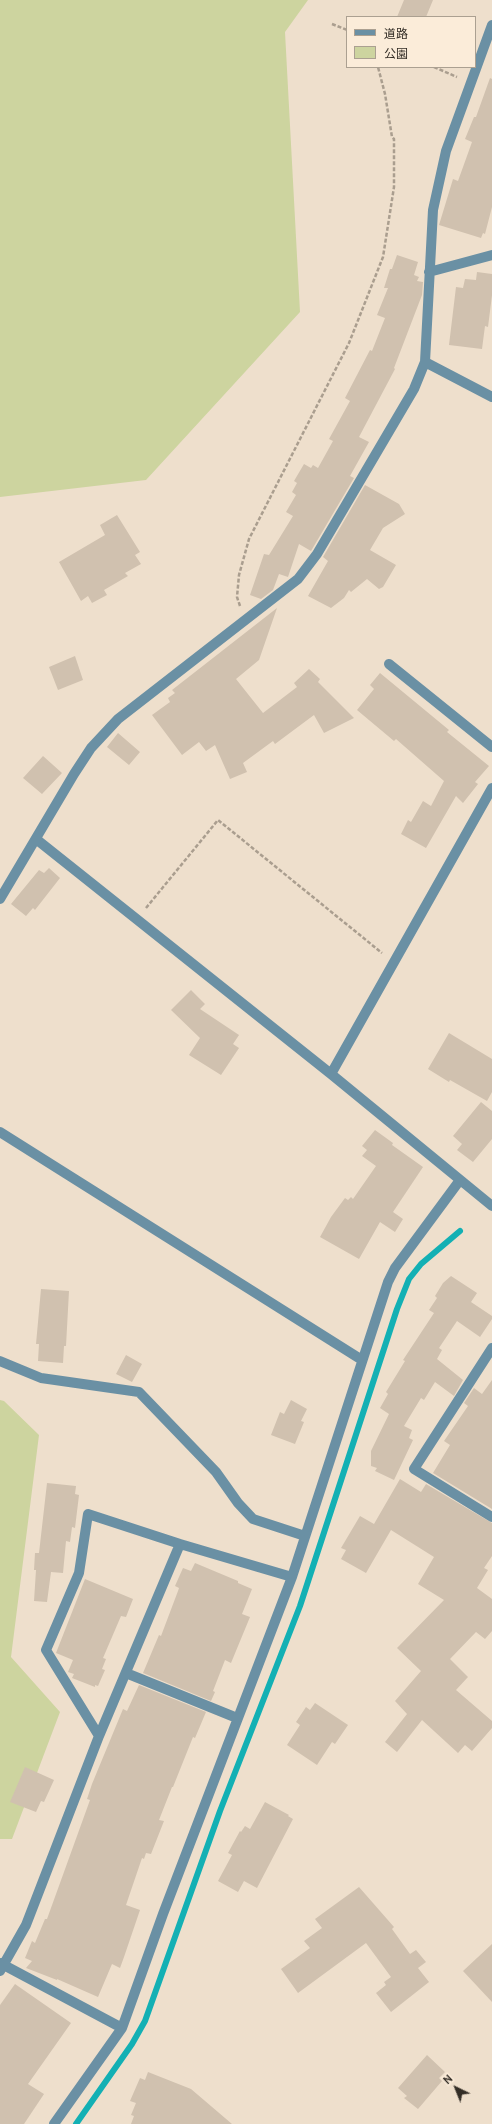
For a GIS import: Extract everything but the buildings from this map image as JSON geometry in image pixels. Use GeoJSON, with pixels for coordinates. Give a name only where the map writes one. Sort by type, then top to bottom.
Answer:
{"type":"FeatureCollection","features":[{"type":"Feature","properties":{"kind":"street"},"geometry":{"type":"LineString","coordinates":[[476,66],[492,25]]}},
{"type":"Feature","properties":{"kind":"street"},"geometry":{"type":"LineString","coordinates":[[0,900],[74,774],[91,748],[118,719],[245,622],[298,579],[317,554],[414,389],[424,362],[433,210],[446,151],[475,68]]}},
{"type":"Feature","properties":{"kind":"street"},"geometry":{"type":"LineString","coordinates":[[429,272],[492,255]]}},
{"type":"Feature","properties":{"kind":"street"},"geometry":{"type":"LineString","coordinates":[[424,362],[492,397]]}},
{"type":"Feature","properties":{"kind":"street"},"geometry":{"type":"LineString","coordinates":[[389,664],[492,747]]}},
{"type":"Feature","properties":{"kind":"street"},"geometry":{"type":"LineString","coordinates":[[331,1074],[492,788]]}},
{"type":"Feature","properties":{"kind":"street"},"geometry":{"type":"LineString","coordinates":[[36,839],[331,1074],[492,1206]]}},
{"type":"Feature","properties":{"kind":"street"},"geometry":{"type":"LineString","coordinates":[[0,1132],[362,1360]]}},
{"type":"Feature","properties":{"kind":"street"},"geometry":{"type":"LineString","coordinates":[[54,2124],[122,2028],[163,1914],[292,1577],[388,1282],[395,1268],[460,1180]]}},
{"type":"Feature","properties":{"kind":"street"},"geometry":{"type":"LineString","coordinates":[[492,1348],[414,1469],[492,1517]]}},
{"type":"Feature","properties":{"kind":"street"},"geometry":{"type":"LineString","coordinates":[[0,1361],[41,1378],[139,1392],[216,1472],[238,1503],[253,1519],[305,1536]]}},
{"type":"Feature","properties":{"kind":"street"},"geometry":{"type":"LineString","coordinates":[[99,1736],[46,1650],[79,1573],[88,1514],[180,1544],[292,1577]]}},
{"type":"Feature","properties":{"kind":"street"},"geometry":{"type":"LineString","coordinates":[[122,2028],[1,1966],[26,1925],[99,1736],[180,1544]]}},
{"type":"Feature","properties":{"kind":"street"},"geometry":{"type":"LineString","coordinates":[[126,1673],[237,1718]]}},
{"type":"Feature","properties":{"kind":"path"},"geometry":{"type":"LineString","coordinates":[[332,24],[346,30]]}},
{"type":"Feature","properties":{"kind":"path"},"geometry":{"type":"LineString","coordinates":[[245,622],[237,597],[239,575],[249,539],[349,343],[382,257],[394,187],[394,139],[392,137],[385,94],[378,68]]}},
{"type":"Feature","properties":{"kind":"path"},"geometry":{"type":"LineString","coordinates":[[436,68],[470,82]]}},
{"type":"Feature","properties":{"kind":"path"},"geometry":{"type":"LineString","coordinates":[[137,919],[218,820],[393,962]]}},
{"type":"Feature","properties":{"kind":"green space"},"geometry":{"type":"Polygon","coordinates":[[[0,0],[308,0],[285,32],[300,312],[146,480],[0,497],[0,0]]]}},
{"type":"Feature","properties":{"kind":"green space"},"geometry":{"type":"Polygon","coordinates":[[[0,1400],[4,1401],[39,1435],[11,1657],[60,1712],[12,1839],[0,1839],[0,1400]]]}},
{"type":"Feature","properties":{"kind":"waterway"},"geometry":{"type":"LineString","coordinates":[[76,2124],[132,2044],[145,2021],[220,1811],[300,1606],[397,1309],[409,1279],[421,1264],[460,1231]]}}]}
